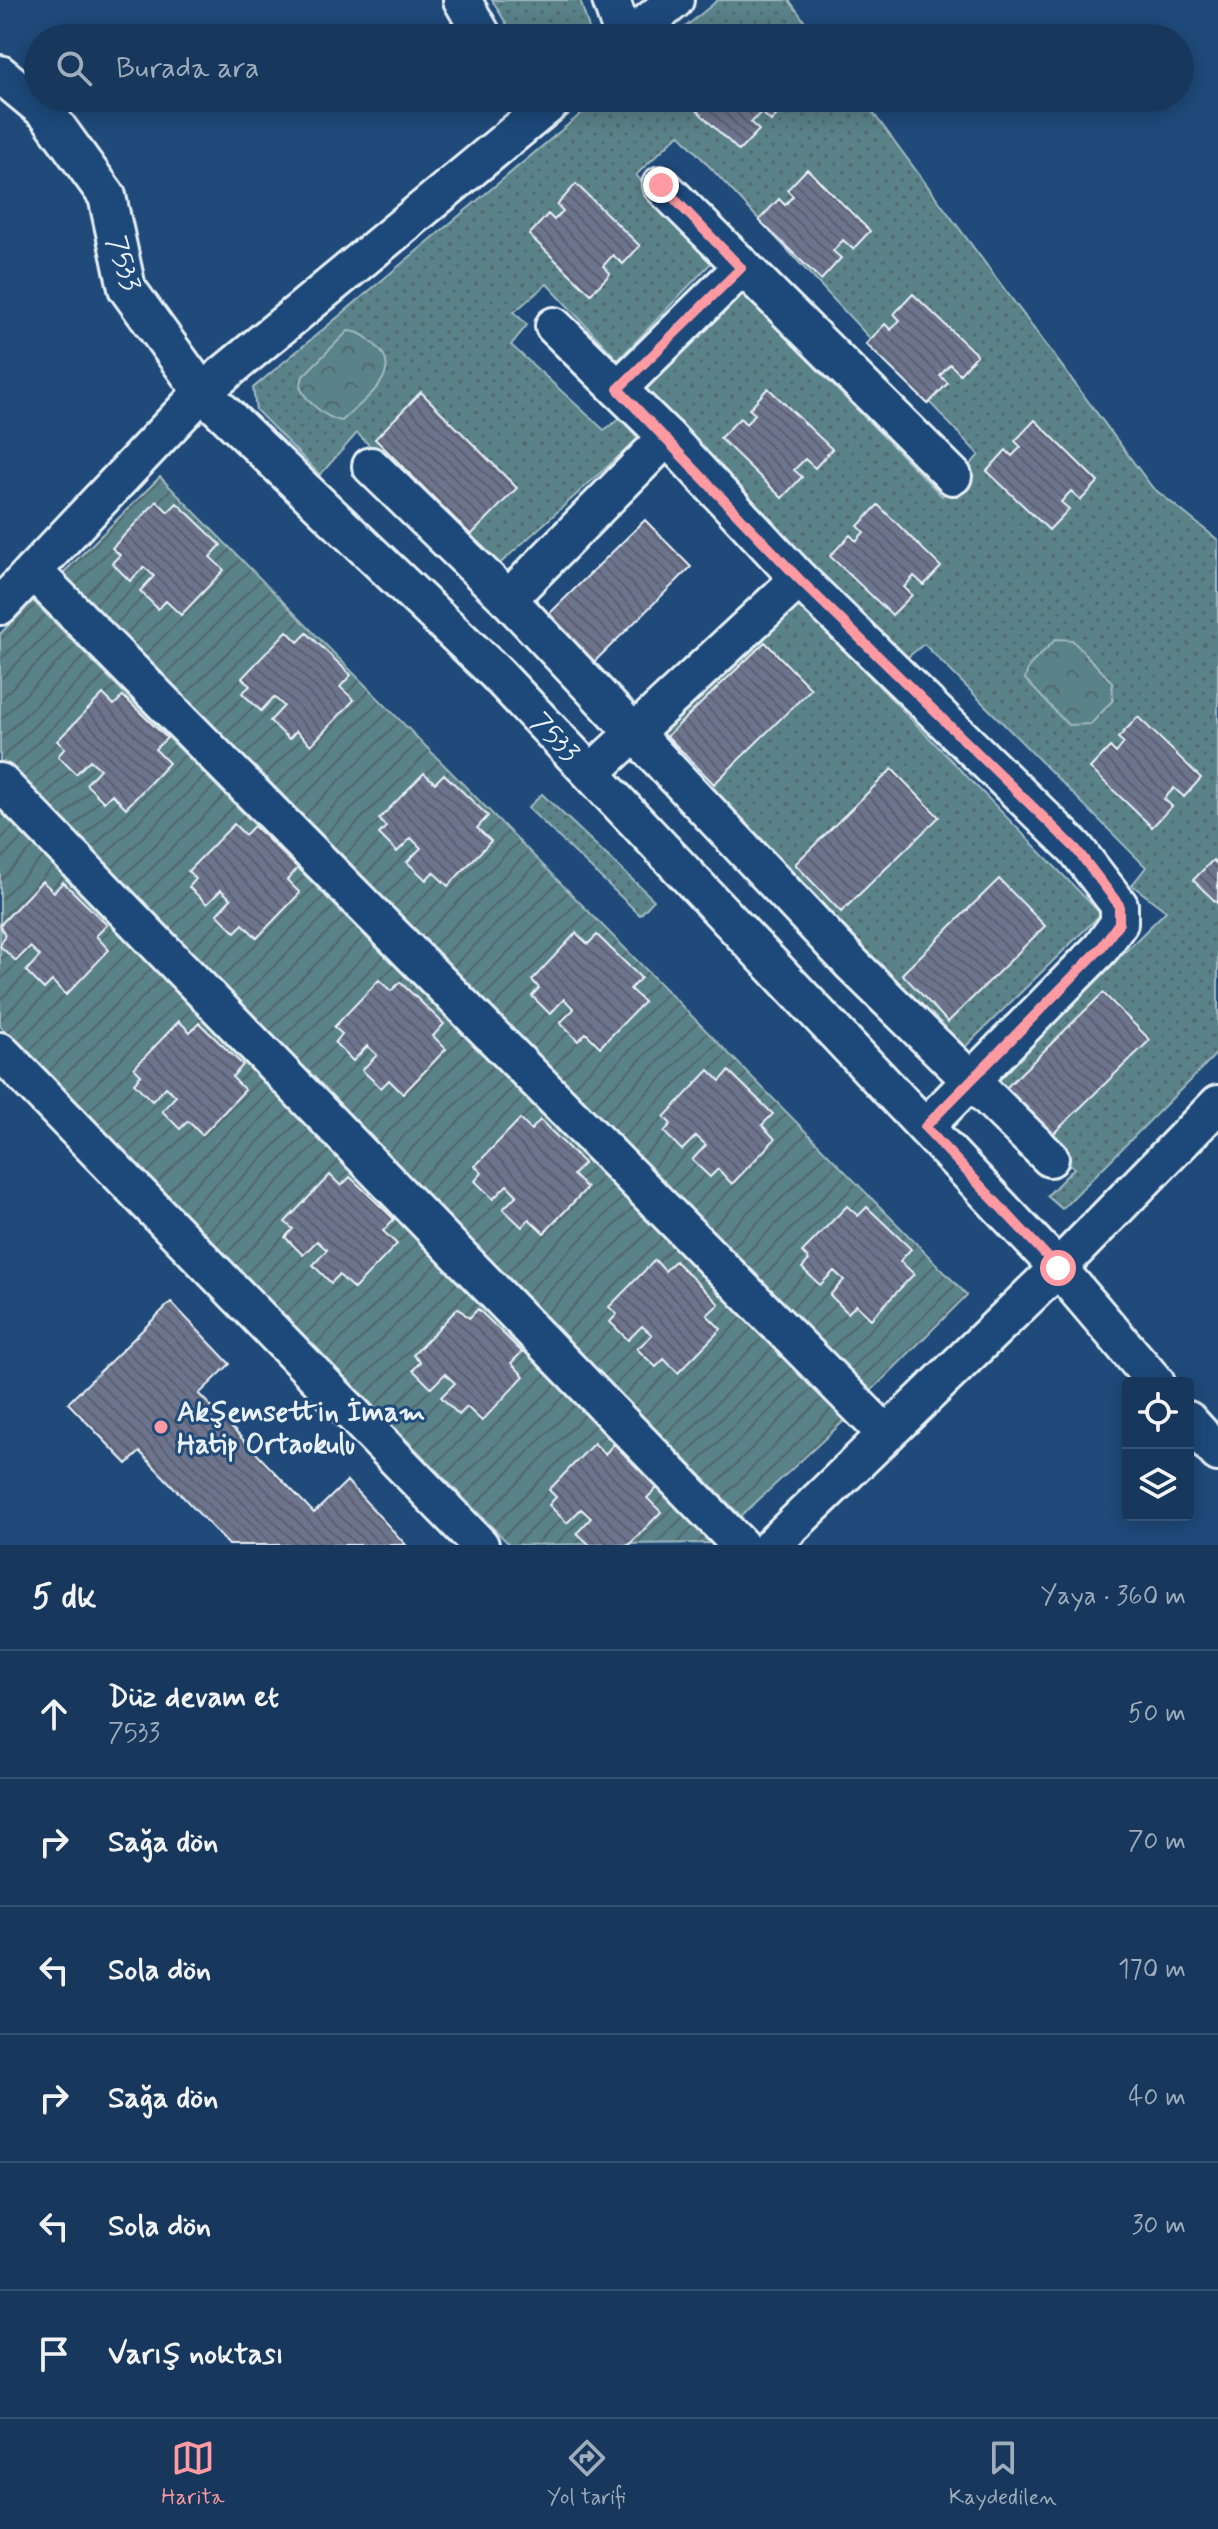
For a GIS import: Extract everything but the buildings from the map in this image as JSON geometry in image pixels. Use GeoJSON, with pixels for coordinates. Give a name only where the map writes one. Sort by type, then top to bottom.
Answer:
{"type":"FeatureCollection","features":[{"type":"Feature","properties":{"kind":"street"},"geometry":{"type":"LineString","coordinates":[[462,0],[476,24]]}},
{"type":"Feature","properties":{"kind":"street"},"geometry":{"type":"LineString","coordinates":[[611,0],[621,24]]}},
{"type":"Feature","properties":{"kind":"street"},"geometry":{"type":"LineString","coordinates":[[645,24],[675,0]]}},
{"type":"Feature","properties":{"kind":"street","name":"7533"},"geometry":{"type":"LineString","coordinates":[[0,74],[24,94]]}},
{"type":"Feature","properties":{"kind":"street","name":"7533"},"geometry":{"type":"LineString","coordinates":[[46,112],[107,196],[127,288],[202,392],[496,673],[1058,1268],[1151,1377]]}},
{"type":"Feature","properties":{"kind":"street"},"geometry":{"type":"LineString","coordinates":[[0,606],[202,392],[528,112]]}},
{"type":"Feature","properties":{"kind":"street"},"geometry":{"type":"LineString","coordinates":[[661,185],[953,476]]}},
{"type":"Feature","properties":{"kind":"street"},"geometry":{"type":"LineString","coordinates":[[618,389],[741,268]]}},
{"type":"Feature","properties":{"kind":"street"},"geometry":{"type":"LineString","coordinates":[[554,326],[667,437],[799,579],[1076,849],[1119,905],[1119,923],[1101,948],[925,1127]]}},
{"type":"Feature","properties":{"kind":"street"},"geometry":{"type":"LineString","coordinates":[[508,599],[667,437]]}},
{"type":"Feature","properties":{"kind":"street"},"geometry":{"type":"LineString","coordinates":[[371,466],[508,599],[848,968],[971,1080],[1050,1158]]}},
{"type":"Feature","properties":{"kind":"street"},"geometry":{"type":"LineString","coordinates":[[33,571],[886,1434]]}},
{"type":"Feature","properties":{"kind":"street"},"geometry":{"type":"LineString","coordinates":[[591,773],[799,579]]}},
{"type":"Feature","properties":{"kind":"street"},"geometry":{"type":"LineString","coordinates":[[0,782],[740,1545]]}},
{"type":"Feature","properties":{"kind":"street"},"geometry":{"type":"LineString","coordinates":[[0,1051],[480,1545]]}},
{"type":"Feature","properties":{"kind":"street"},"geometry":{"type":"LineString","coordinates":[[772,1545],[1058,1268],[1218,1104]]}},
{"type":"Feature","properties":{"kind":"street"},"geometry":{"type":"LineString","coordinates":[[1194,1427],[1218,1453]]}},
{"type":"Feature","properties":{"kind":"green space"},"geometry":{"type":"Polygon","coordinates":[[[492,0],[580,0],[588,24],[507,24],[492,0]]]}},
{"type":"Feature","properties":{"kind":"green space"},"geometry":{"type":"Polygon","coordinates":[[[718,0],[789,0],[807,24],[689,24],[718,0]]]}},
{"type":"Feature","properties":{"kind":"green space"},"geometry":{"type":"Polygon","coordinates":[[[583,112],[872,112],[1152,487],[1218,540],[1218,1052],[1062,1209],[1047,1196],[1074,1168],[992,1084],[1166,911],[1132,885],[1146,867],[924,644],[903,661],[637,385],[737,288],[942,496],[979,455],[679,134],[636,175],[712,262],[618,360],[547,284],[514,312],[527,325],[511,345],[604,430],[621,418],[638,439],[494,569],[357,433],[320,475],[256,410],[253,388],[583,112]]]}},
{"type":"Feature","properties":{"kind":"green space"},"geometry":{"type":"Polygon","coordinates":[[[348,331],[360,334],[376,346],[387,366],[370,396],[342,421],[317,408],[300,387],[303,376],[348,331]]]}},
{"type":"Feature","properties":{"kind":"green space"},"geometry":{"type":"Polygon","coordinates":[[[160,477],[967,1295],[869,1393],[61,575],[160,477]]]}},
{"type":"Feature","properties":{"kind":"green space"},"geometry":{"type":"Polygon","coordinates":[[[792,597],[1101,914],[961,1051],[652,734],[792,597]]]}},
{"type":"Feature","properties":{"kind":"green space"},"geometry":{"type":"Polygon","coordinates":[[[32,600],[845,1420],[741,1516],[0,763],[0,634],[32,600]]]}},
{"type":"Feature","properties":{"kind":"green space"},"geometry":{"type":"Polygon","coordinates":[[[1056,639],[1072,640],[1112,682],[1113,700],[1091,724],[1068,725],[1025,679],[1029,666],[1056,639]]]}},
{"type":"Feature","properties":{"kind":"green space"},"geometry":{"type":"Polygon","coordinates":[[[542,794],[654,900],[640,915],[528,808],[542,794]]]}},
{"type":"Feature","properties":{"kind":"green space"},"geometry":{"type":"Polygon","coordinates":[[[0,808],[719,1543],[510,1545],[0,1026],[0,808]]]}},
{"type":"Feature","properties":{"kind":"place","name":"Akşemsettin İmam Hatip Ortaokulu"},"geometry":{"type":"Point","coordinates":[161,1427]}},
{"type":"Feature","properties":{"kind":"route"},"geometry":{"type":"LineString","coordinates":[[661,185],[741,268],[618,389],[799,579],[1076,849],[1119,905],[1119,923],[1101,948],[925,1127],[1058,1268]]}}]}
